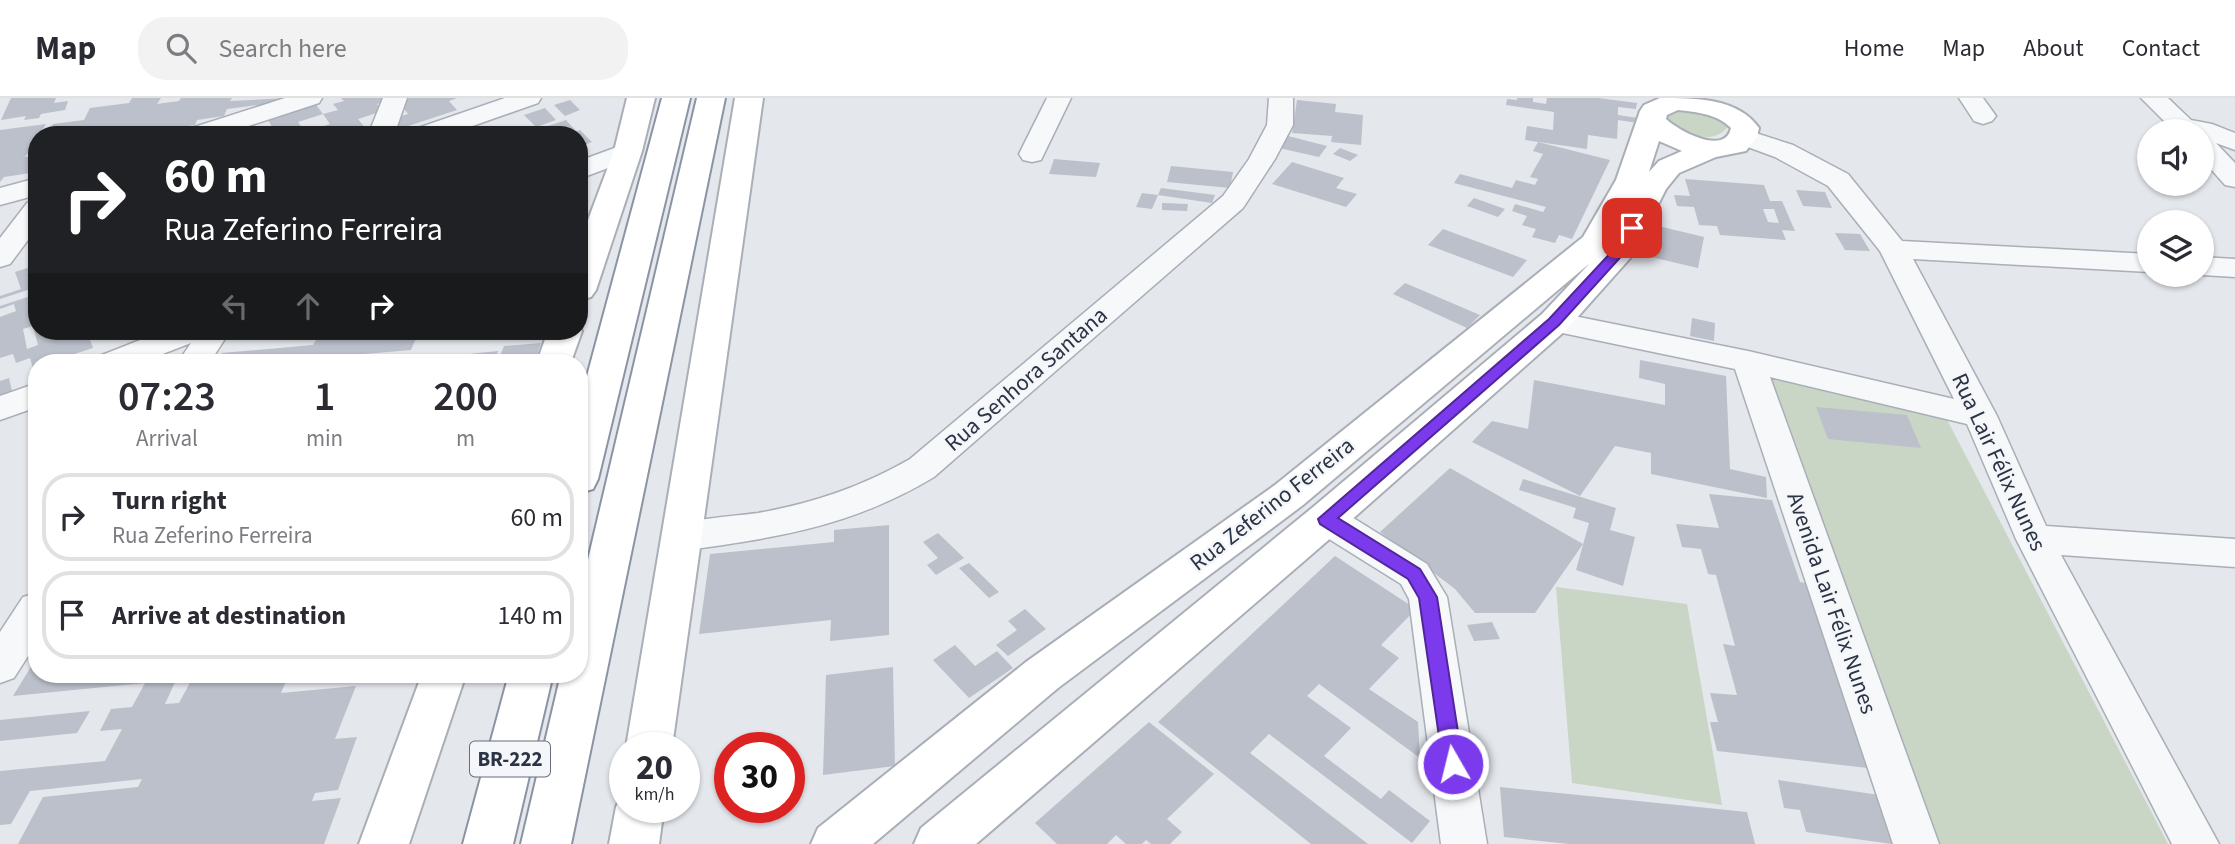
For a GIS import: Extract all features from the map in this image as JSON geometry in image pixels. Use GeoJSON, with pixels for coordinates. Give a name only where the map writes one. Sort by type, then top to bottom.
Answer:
{"type":"FeatureCollection","features":[{"type":"Feature","properties":{"kind":"main road"},"geometry":{"type":"LineString","coordinates":[[588,264],[628,151],[641,98]]}},
{"type":"Feature","properties":{"kind":"main road"},"geometry":{"type":"LineString","coordinates":[[588,443],[676,98]]}},
{"type":"Feature","properties":{"kind":"main road","name":"BR-222"},"geometry":{"type":"LineString","coordinates":[[588,654],[711,98]]}},
{"type":"Feature","properties":{"kind":"main road"},"geometry":{"type":"LineString","coordinates":[[651,732],[749,98]]}},
{"type":"Feature","properties":{"kind":"main road"},"geometry":{"type":"LineString","coordinates":[[1674,102],[1703,104],[1728,124],[1673,139],[1662,133],[1655,109],[1674,102]]}},
{"type":"Feature","properties":{"kind":"main road","name":"Rua Zeferino Ferreira"},"geometry":{"type":"LineString","coordinates":[[836,844],[1042,675],[1289,495],[1595,243],[1631,180],[1655,109]]}},
{"type":"Feature","properties":{"kind":"main road","name":"Rua Zeferino Ferreira"},"geometry":{"type":"LineString","coordinates":[[939,844],[1326,519],[1554,322],[1622,249],[1652,186],[1669,167],[1728,124]]}},
{"type":"Feature","properties":{"kind":"main road"},"geometry":{"type":"LineString","coordinates":[[1042,675],[1091,714]]}},
{"type":"Feature","properties":{"kind":"main road"},"geometry":{"type":"LineString","coordinates":[[384,844],[441,683]]}},
{"type":"Feature","properties":{"kind":"main road","name":"BR-222"},"geometry":{"type":"LineString","coordinates":[[488,844],[529,683]]}},
{"type":"Feature","properties":{"kind":"main road","name":"BR-222"},"geometry":{"type":"LineString","coordinates":[[546,844],[582,683]]}},
{"type":"Feature","properties":{"kind":"main road"},"geometry":{"type":"LineString","coordinates":[[634,844],[637,823]]}},
{"type":"Feature","properties":{"kind":"street"},"geometry":{"type":"LineString","coordinates":[[248,125],[310,98]]}},
{"type":"Feature","properties":{"kind":"street"},"geometry":{"type":"LineString","coordinates":[[384,126],[395,98]]}},
{"type":"Feature","properties":{"kind":"street"},"geometry":{"type":"LineString","coordinates":[[447,126],[529,98]]}},
{"type":"Feature","properties":{"kind":"street"},"geometry":{"type":"LineString","coordinates":[[1032,154],[1059,98]]}},
{"type":"Feature","properties":{"kind":"street","name":"Rua Senhora Santana"},"geometry":{"type":"LineString","coordinates":[[680,537],[766,526],[848,504],[880,492],[922,468],[1233,202],[1262,159],[1280,125],[1281,98]]}},
{"type":"Feature","properties":{"kind":"street"},"geometry":{"type":"LineString","coordinates":[[2153,98],[2176,119]]}},
{"type":"Feature","properties":{"kind":"street","name":"Rua Lair Félix Nunes"},"geometry":{"type":"LineString","coordinates":[[1728,124],[1838,180],[1893,249],[1980,416],[2035,538],[2196,844]]}},
{"type":"Feature","properties":{"kind":"street"},"geometry":{"type":"LineString","coordinates":[[2214,133],[2235,142]]}},
{"type":"Feature","properties":{"kind":"street"},"geometry":{"type":"LineString","coordinates":[[588,167],[628,151]]}},
{"type":"Feature","properties":{"kind":"street"},"geometry":{"type":"LineString","coordinates":[[2214,157],[2235,179]]}},
{"type":"Feature","properties":{"kind":"street"},"geometry":{"type":"LineString","coordinates":[[0,197],[28,189]]}},
{"type":"Feature","properties":{"kind":"street"},"geometry":{"type":"LineString","coordinates":[[0,258],[28,221]]}},
{"type":"Feature","properties":{"kind":"street"},"geometry":{"type":"LineString","coordinates":[[1893,249],[2137,262]]}},
{"type":"Feature","properties":{"kind":"street"},"geometry":{"type":"LineString","coordinates":[[2214,267],[2235,268]]}},
{"type":"Feature","properties":{"kind":"street"},"geometry":{"type":"LineString","coordinates":[[1554,322],[1748,361],[1980,416]]}},
{"type":"Feature","properties":{"kind":"street"},"geometry":{"type":"LineString","coordinates":[[132,354],[168,340]]}},
{"type":"Feature","properties":{"kind":"street","name":"Avenida Lair Félix Nunes"},"geometry":{"type":"LineString","coordinates":[[1748,361],[1916,844]]}},
{"type":"Feature","properties":{"kind":"street"},"geometry":{"type":"LineString","coordinates":[[0,409],[28,398]]}},
{"type":"Feature","properties":{"kind":"street"},"geometry":{"type":"LineString","coordinates":[[1326,519],[1414,574],[1428,597],[1464,844]]}},
{"type":"Feature","properties":{"kind":"street"},"geometry":{"type":"LineString","coordinates":[[2035,538],[2235,553]]}},
{"type":"Feature","properties":{"kind":"street"},"geometry":{"type":"LineString","coordinates":[[0,666],[28,622]]}},
{"type":"Feature","properties":{"kind":"green space"},"geometry":{"type":"Polygon","coordinates":[[[1688,105],[1726,122],[1727,128],[1712,137],[1703,137],[1687,132],[1664,119],[1664,113],[1688,105]]]}},
{"type":"Feature","properties":{"kind":"green space"},"geometry":{"type":"Polygon","coordinates":[[[1767,375],[1942,410],[2168,844],[1938,844],[1767,375]]]}},
{"type":"Feature","properties":{"kind":"green space"},"geometry":{"type":"Polygon","coordinates":[[[1556,587],[1687,604],[1722,805],[1572,783],[1556,587]]]}},
{"type":"Feature","properties":{"kind":"building"},"geometry":{"type":"Polygon","coordinates":[[[11,98],[56,98],[54,103],[68,101],[65,110],[41,114],[39,118],[24,120],[26,116],[1,120],[11,98]]]}},
{"type":"Feature","properties":{"kind":"building"},"geometry":{"type":"Polygon","coordinates":[[[132,98],[161,98],[157,104],[179,101],[181,98],[232,98],[230,101],[289,98],[288,101],[227,109],[224,116],[197,120],[195,125],[188,126],[52,126],[84,120],[90,108],[129,103],[132,98]]]}},
{"type":"Feature","properties":{"kind":"building"},"geometry":{"type":"Polygon","coordinates":[[[341,98],[393,98],[377,104],[383,111],[358,119],[363,126],[324,126],[330,124],[323,114],[338,110],[333,104],[344,101],[341,98]]]}},
{"type":"Feature","properties":{"kind":"building"},"geometry":{"type":"Polygon","coordinates":[[[409,98],[457,98],[449,101],[457,110],[408,126],[393,126],[388,120],[408,114],[398,101],[409,98]]]}},
{"type":"Feature","properties":{"kind":"building"},"geometry":{"type":"Polygon","coordinates":[[[1533,98],[1533,102],[1546,104],[1547,98],[1598,98],[1637,103],[1636,109],[1618,107],[1618,115],[1638,118],[1638,123],[1618,120],[1617,139],[1588,135],[1587,149],[1525,140],[1527,126],[1553,130],[1554,112],[1506,105],[1507,99],[1533,98]]]}},
{"type":"Feature","properties":{"kind":"building"},"geometry":{"type":"Polygon","coordinates":[[[570,100],[580,110],[565,116],[554,105],[570,100]]]}},
{"type":"Feature","properties":{"kind":"building"},"geometry":{"type":"Polygon","coordinates":[[[1297,100],[1336,104],[1335,112],[1363,115],[1361,145],[1331,142],[1332,136],[1292,133],[1297,100]]]}},
{"type":"Feature","properties":{"kind":"building"},"geometry":{"type":"Polygon","coordinates":[[[314,102],[323,114],[298,122],[301,126],[272,126],[266,117],[314,102]]]}},
{"type":"Feature","properties":{"kind":"building"},"geometry":{"type":"Polygon","coordinates":[[[545,108],[556,120],[535,126],[524,115],[545,108]]]}},
{"type":"Feature","properties":{"kind":"building"},"geometry":{"type":"Polygon","coordinates":[[[566,120],[571,126],[548,126],[566,120]]]}},
{"type":"Feature","properties":{"kind":"building"},"geometry":{"type":"Polygon","coordinates":[[[28,126],[28,152],[25,157],[28,157],[28,173],[4,177],[0,182],[0,130],[28,126]]]}},
{"type":"Feature","properties":{"kind":"building"},"geometry":{"type":"Polygon","coordinates":[[[1288,136],[1327,146],[1319,157],[1279,148],[1288,136]]]}},
{"type":"Feature","properties":{"kind":"building"},"geometry":{"type":"Polygon","coordinates":[[[1538,142],[1610,160],[1572,239],[1559,235],[1555,243],[1532,237],[1536,229],[1522,225],[1527,216],[1512,211],[1515,204],[1543,212],[1546,207],[1454,183],[1460,174],[1512,188],[1516,180],[1535,185],[1538,179],[1530,177],[1543,154],[1533,151],[1538,142]]]}},
{"type":"Feature","properties":{"kind":"building"},"geometry":{"type":"Polygon","coordinates":[[[1340,148],[1358,155],[1350,161],[1333,154],[1340,148]]]}},
{"type":"Feature","properties":{"kind":"building"},"geometry":{"type":"Polygon","coordinates":[[[1054,159],[1100,163],[1096,177],[1049,174],[1054,159]]]}},
{"type":"Feature","properties":{"kind":"building"},"geometry":{"type":"Polygon","coordinates":[[[1292,162],[1344,178],[1336,188],[1357,194],[1346,207],[1272,184],[1292,162]]]}},
{"type":"Feature","properties":{"kind":"building"},"geometry":{"type":"Polygon","coordinates":[[[1171,166],[1233,172],[1230,188],[1167,182],[1171,166]]]}},
{"type":"Feature","properties":{"kind":"building"},"geometry":{"type":"Polygon","coordinates":[[[1685,179],[1764,185],[1770,201],[1782,201],[1795,231],[1782,230],[1786,240],[1720,235],[1717,226],[1699,225],[1694,207],[1677,206],[1674,195],[1690,196],[1685,179]],[[1763,209],[1768,222],[1779,223],[1774,209],[1763,209]]]}},
{"type":"Feature","properties":{"kind":"building"},"geometry":{"type":"Polygon","coordinates":[[[1161,188],[1215,195],[1212,203],[1158,195],[1161,188]]]}},
{"type":"Feature","properties":{"kind":"building"},"geometry":{"type":"Polygon","coordinates":[[[1796,190],[1825,192],[1832,208],[1803,206],[1796,190]]]}},
{"type":"Feature","properties":{"kind":"building"},"geometry":{"type":"Polygon","coordinates":[[[1142,193],[1158,195],[1152,209],[1136,207],[1142,193]]]}},
{"type":"Feature","properties":{"kind":"building"},"geometry":{"type":"Polygon","coordinates":[[[1474,198],[1505,209],[1498,217],[1467,206],[1474,198]]]}},
{"type":"Feature","properties":{"kind":"building"},"geometry":{"type":"Polygon","coordinates":[[[1162,203],[1188,204],[1187,211],[1162,210],[1162,203]]]}},
{"type":"Feature","properties":{"kind":"building"},"geometry":{"type":"Polygon","coordinates":[[[1654,225],[1704,237],[1698,268],[1638,254],[1642,236],[1651,238],[1654,225]]]}},
{"type":"Feature","properties":{"kind":"building"},"geometry":{"type":"Polygon","coordinates":[[[1443,229],[1527,260],[1513,277],[1428,245],[1443,229]]]}},
{"type":"Feature","properties":{"kind":"building"},"geometry":{"type":"Polygon","coordinates":[[[1835,233],[1860,234],[1870,251],[1845,250],[1835,233]]]}},
{"type":"Feature","properties":{"kind":"building"},"geometry":{"type":"Polygon","coordinates":[[[28,268],[28,290],[0,299],[0,296],[21,289],[15,272],[28,268]]]}},
{"type":"Feature","properties":{"kind":"building"},"geometry":{"type":"Polygon","coordinates":[[[1405,283],[1480,315],[1467,328],[1393,294],[1405,283]]]}},
{"type":"Feature","properties":{"kind":"building"},"geometry":{"type":"Polygon","coordinates":[[[28,297],[28,328],[23,329],[27,349],[38,345],[37,340],[90,340],[93,348],[74,354],[28,354],[28,359],[16,363],[13,354],[0,358],[0,317],[16,311],[14,304],[0,309],[0,306],[28,297]]]}},
{"type":"Feature","properties":{"kind":"building"},"geometry":{"type":"Polygon","coordinates":[[[1692,318],[1715,323],[1714,341],[1690,336],[1692,318]]]}},
{"type":"Feature","properties":{"kind":"building"},"geometry":{"type":"Polygon","coordinates":[[[316,340],[415,340],[411,350],[364,354],[221,354],[313,345],[316,340]]]}},
{"type":"Feature","properties":{"kind":"building"},"geometry":{"type":"Polygon","coordinates":[[[541,343],[538,354],[501,354],[504,346],[541,343]]]}},
{"type":"Feature","properties":{"kind":"building"},"geometry":{"type":"Polygon","coordinates":[[[498,351],[497,354],[469,354],[498,351]]]}},
{"type":"Feature","properties":{"kind":"building"},"geometry":{"type":"Polygon","coordinates":[[[1640,360],[1726,376],[1730,469],[1766,477],[1767,498],[1651,474],[1651,453],[1615,446],[1580,496],[1472,442],[1492,421],[1528,429],[1534,380],[1665,405],[1665,384],[1639,378],[1640,360]]]}},
{"type":"Feature","properties":{"kind":"building"},"geometry":{"type":"Polygon","coordinates":[[[9,378],[14,400],[0,405],[0,381],[9,378]]]}},
{"type":"Feature","properties":{"kind":"building"},"geometry":{"type":"Polygon","coordinates":[[[1816,407],[1907,415],[1921,448],[1828,439],[1816,407]]]}},
{"type":"Feature","properties":{"kind":"building"},"geometry":{"type":"Polygon","coordinates":[[[1450,468],[1583,544],[1535,613],[1475,613],[1455,589],[1380,532],[1450,468]]]}},
{"type":"Feature","properties":{"kind":"building"},"geometry":{"type":"Polygon","coordinates":[[[1523,479],[1616,508],[1610,530],[1635,537],[1623,586],[1576,570],[1589,523],[1573,518],[1576,508],[1519,490],[1523,479]]]}},
{"type":"Feature","properties":{"kind":"building"},"geometry":{"type":"Polygon","coordinates":[[[1709,494],[1772,500],[1800,582],[1805,583],[1868,768],[1717,751],[1710,722],[1718,722],[1710,693],[1737,695],[1723,644],[1735,646],[1716,575],[1708,574],[1701,549],[1682,547],[1676,524],[1719,528],[1709,494]]]}},
{"type":"Feature","properties":{"kind":"building"},"geometry":{"type":"Polygon","coordinates":[[[889,525],[889,635],[830,641],[831,620],[699,634],[710,554],[834,542],[834,530],[889,525]]]}},
{"type":"Feature","properties":{"kind":"building"},"geometry":{"type":"Polygon","coordinates":[[[938,533],[964,558],[936,575],[927,565],[938,558],[923,542],[938,533]]]}},
{"type":"Feature","properties":{"kind":"building"},"geometry":{"type":"Polygon","coordinates":[[[1335,556],[1416,609],[1381,645],[1399,658],[1369,689],[1418,722],[1420,758],[1319,684],[1307,696],[1351,728],[1324,756],[1381,799],[1389,790],[1430,821],[1412,843],[1269,734],[1250,753],[1368,844],[1311,844],[1158,722],[1335,556]]]}},
{"type":"Feature","properties":{"kind":"building"},"geometry":{"type":"Polygon","coordinates":[[[969,563],[999,592],[989,598],[959,568],[969,563]]]}},
{"type":"Feature","properties":{"kind":"building"},"geometry":{"type":"Polygon","coordinates":[[[1025,609],[1046,629],[1008,656],[996,645],[1017,630],[1008,621],[1025,609]]]}},
{"type":"Feature","properties":{"kind":"building"},"geometry":{"type":"Polygon","coordinates":[[[1492,622],[1500,639],[1474,641],[1467,625],[1492,622]]]}},
{"type":"Feature","properties":{"kind":"building"},"geometry":{"type":"Polygon","coordinates":[[[955,645],[975,666],[997,651],[1013,668],[969,698],[933,660],[955,645]]]}},
{"type":"Feature","properties":{"kind":"building"},"geometry":{"type":"Polygon","coordinates":[[[893,667],[895,766],[823,775],[826,675],[893,667]]]}},
{"type":"Feature","properties":{"kind":"building"},"geometry":{"type":"Polygon","coordinates":[[[28,672],[28,683],[145,683],[13,696],[28,672]]]}},
{"type":"Feature","properties":{"kind":"building"},"geometry":{"type":"Polygon","coordinates":[[[145,683],[175,683],[165,704],[179,703],[190,683],[285,683],[281,693],[356,686],[335,739],[357,737],[338,790],[315,793],[312,801],[341,798],[324,844],[18,844],[43,797],[138,787],[142,779],[30,791],[11,824],[0,825],[0,771],[105,761],[122,729],[100,731],[111,709],[132,707],[145,683]]]}},
{"type":"Feature","properties":{"kind":"building"},"geometry":{"type":"Polygon","coordinates":[[[90,711],[77,733],[0,741],[0,720],[90,711]]]}},
{"type":"Feature","properties":{"kind":"building"},"geometry":{"type":"Polygon","coordinates":[[[1149,722],[1214,774],[1167,819],[1182,832],[1170,844],[1151,844],[1146,840],[1142,844],[1126,844],[1116,835],[1107,844],[1057,844],[1035,823],[1149,722]]]}},
{"type":"Feature","properties":{"kind":"building"},"geometry":{"type":"Polygon","coordinates":[[[1778,780],[1879,795],[1892,844],[1806,832],[1800,810],[1784,808],[1778,780]]]}},
{"type":"Feature","properties":{"kind":"building"},"geometry":{"type":"Polygon","coordinates":[[[1500,787],[1747,812],[1755,844],[1569,844],[1504,837],[1500,787]]]}},
{"type":"Feature","properties":{"kind":"route"},"geometry":{"type":"LineString","coordinates":[[1453,764],[1428,597],[1414,574],[1326,519],[1554,322],[1622,249],[1632,228]]}}]}
